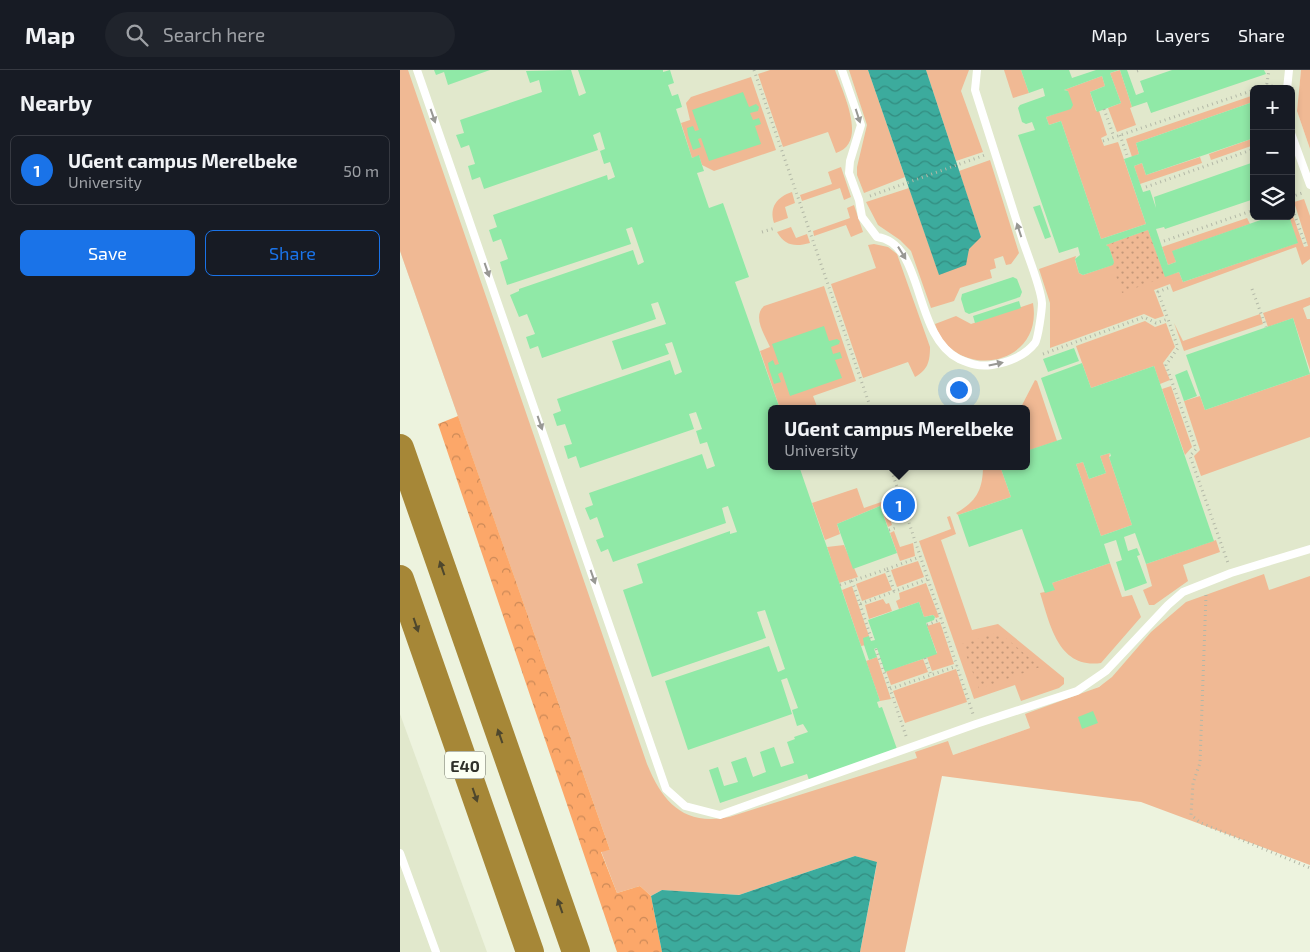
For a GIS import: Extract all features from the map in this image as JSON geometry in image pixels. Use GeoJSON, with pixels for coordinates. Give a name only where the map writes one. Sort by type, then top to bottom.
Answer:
{"type":"FeatureCollection","features":[{"type":"Feature","properties":{"kind":"highway","name":"E40"},"geometry":{"type":"LineString","coordinates":[[400,448],[576,952]]}},
{"type":"Feature","properties":{"kind":"highway","name":"E40"},"geometry":{"type":"LineString","coordinates":[[400,579],[530,952]]}},
{"type":"Feature","properties":{"kind":"lane"},"geometry":{"type":"LineString","coordinates":[[417,70],[666,788],[685,806],[720,815],[911,749],[976,724],[1077,691],[1090,684],[1106,671],[1168,605],[1183,592],[1231,573],[1310,549]]}},
{"type":"Feature","properties":{"kind":"lane"},"geometry":{"type":"LineString","coordinates":[[842,70],[861,125],[850,161],[849,173],[859,200],[862,218],[877,237],[886,238],[900,248],[908,262],[931,330],[939,342],[949,354],[980,367],[1002,363],[1024,354],[1036,342],[1042,302],[975,90],[977,70]]}},
{"type":"Feature","properties":{"kind":"lane"},"geometry":{"type":"LineString","coordinates":[[1287,85],[1288,70]]}},
{"type":"Feature","properties":{"kind":"lane"},"geometry":{"type":"LineString","coordinates":[[1295,144],[1310,185]]}},
{"type":"Feature","properties":{"kind":"lane"},"geometry":{"type":"LineString","coordinates":[[400,853],[436,952]]}},
{"type":"Feature","properties":{"kind":"path"},"geometry":{"type":"LineString","coordinates":[[754,70],[806,216],[870,405]]}},
{"type":"Feature","properties":{"kind":"path"},"geometry":{"type":"LineString","coordinates":[[1266,85],[1270,70]]}},
{"type":"Feature","properties":{"kind":"path"},"geometry":{"type":"LineString","coordinates":[[1103,141],[1250,91]]}},
{"type":"Feature","properties":{"kind":"path"},"geometry":{"type":"LineString","coordinates":[[1104,109],[1114,137]]}},
{"type":"Feature","properties":{"kind":"path"},"geometry":{"type":"LineString","coordinates":[[1120,135],[1128,158]]}},
{"type":"Feature","properties":{"kind":"path"},"geometry":{"type":"LineString","coordinates":[[859,200],[960,165],[994,151]]}},
{"type":"Feature","properties":{"kind":"path"},"geometry":{"type":"LineString","coordinates":[[1146,187],[1250,151]]}},
{"type":"Feature","properties":{"kind":"path"},"geometry":{"type":"LineString","coordinates":[[1164,242],[1250,211]]}},
{"type":"Feature","properties":{"kind":"path"},"geometry":{"type":"LineString","coordinates":[[801,218],[806,216]]}},
{"type":"Feature","properties":{"kind":"path"},"geometry":{"type":"LineString","coordinates":[[1295,216],[1306,246]]}},
{"type":"Feature","properties":{"kind":"path"},"geometry":{"type":"LineString","coordinates":[[762,232],[775,228]]}},
{"type":"Feature","properties":{"kind":"path"},"geometry":{"type":"LineString","coordinates":[[1168,288],[1158,292],[1178,348],[1166,365],[1196,448],[1190,456],[1231,573]]}},
{"type":"Feature","properties":{"kind":"path"},"geometry":{"type":"LineString","coordinates":[[1252,289],[1266,327]]}},
{"type":"Feature","properties":{"kind":"path"},"geometry":{"type":"LineString","coordinates":[[1035,357],[1144,317],[1156,323],[1168,318]]}},
{"type":"Feature","properties":{"kind":"path"},"geometry":{"type":"LineString","coordinates":[[891,470],[976,724]]}},
{"type":"Feature","properties":{"kind":"path"},"geometry":{"type":"LineString","coordinates":[[889,530],[895,528]]}},
{"type":"Feature","properties":{"kind":"path"},"geometry":{"type":"LineString","coordinates":[[840,585],[920,557]]}},
{"type":"Feature","properties":{"kind":"path"},"geometry":{"type":"LineString","coordinates":[[887,569],[894,592]]}},
{"type":"Feature","properties":{"kind":"path"},"geometry":{"type":"LineString","coordinates":[[860,604],[928,579]]}},
{"type":"Feature","properties":{"kind":"path"},"geometry":{"type":"LineString","coordinates":[[852,582],[872,640]]}},
{"type":"Feature","properties":{"kind":"path"},"geometry":{"type":"LineString","coordinates":[[1207,583],[1200,763],[1192,784],[1191,815],[1201,823],[1310,868]]}},
{"type":"Feature","properties":{"kind":"path"},"geometry":{"type":"LineString","coordinates":[[927,624],[941,620]]}},
{"type":"Feature","properties":{"kind":"path"},"geometry":{"type":"LineString","coordinates":[[876,649],[911,749]]}},
{"type":"Feature","properties":{"kind":"path"},"geometry":{"type":"LineString","coordinates":[[925,658],[931,675]]}},
{"type":"Feature","properties":{"kind":"path"},"geometry":{"type":"LineString","coordinates":[[890,689],[957,666]]}},
{"type":"Feature","properties":{"kind":"shaded area"},"geometry":{"type":"Polygon","coordinates":[[[400,70],[1301,70],[1297,111],[1310,149],[1310,602],[1114,679],[1028,722],[1030,728],[953,755],[610,850],[400,251],[400,70]]]}},
{"type":"Feature","properties":{"kind":"shaded area"},"geometry":{"type":"Polygon","coordinates":[[[400,70],[408,70],[647,764],[660,790],[677,808],[699,818],[729,817],[917,758],[915,752],[948,741],[953,755],[1030,728],[1025,714],[1099,687],[1112,677],[1151,632],[1186,602],[1264,574],[1269,590],[1310,576],[1310,865],[1141,802],[942,776],[905,952],[860,952],[877,863],[855,856],[739,895],[662,890],[651,896],[640,886],[617,893],[601,851],[610,850],[400,251],[400,70]]]}},
{"type":"Feature","properties":{"kind":"shaded area"},"geometry":{"type":"Polygon","coordinates":[[[770,70],[835,70],[851,116],[851,139],[846,147],[836,153],[828,132],[783,147],[758,74],[770,70]]]}},
{"type":"Feature","properties":{"kind":"shaded area"},"geometry":{"type":"Polygon","coordinates":[[[849,70],[868,70],[905,177],[864,193],[857,175],[857,167],[867,125],[849,70]]]}},
{"type":"Feature","properties":{"kind":"shaded area"},"geometry":{"type":"Polygon","coordinates":[[[926,70],[969,70],[961,91],[983,152],[956,161],[926,70]]]}},
{"type":"Feature","properties":{"kind":"shaded area"},"geometry":{"type":"Polygon","coordinates":[[[1004,70],[1021,70],[1029,93],[1013,98],[1004,70]]]}},
{"type":"Feature","properties":{"kind":"shaded area"},"geometry":{"type":"Polygon","coordinates":[[[1120,70],[1136,125],[1117,132],[1108,108],[1121,103],[1110,73],[1120,70]]]}},
{"type":"Feature","properties":{"kind":"shaded area"},"geometry":{"type":"Polygon","coordinates":[[[1301,70],[1310,70],[1310,149],[1297,111],[1301,70]]]}},
{"type":"Feature","properties":{"kind":"shaded area"},"geometry":{"type":"Polygon","coordinates":[[[1102,76],[1105,86],[1090,92],[1107,135],[1101,138],[1104,146],[1118,142],[1146,224],[1101,239],[1061,121],[1049,125],[1046,117],[1071,108],[1068,91],[1064,90],[1102,76]]]}},
{"type":"Feature","properties":{"kind":"shaded area"},"geometry":{"type":"Polygon","coordinates":[[[751,77],[776,150],[714,171],[702,165],[699,156],[692,158],[681,123],[690,120],[686,103],[691,97],[751,77]]]}},
{"type":"Feature","properties":{"kind":"shaded area"},"geometry":{"type":"Polygon","coordinates":[[[1250,96],[1250,103],[1136,143],[1139,154],[1132,157],[1126,139],[1250,96]]]}},
{"type":"Feature","properties":{"kind":"shaded area"},"geometry":{"type":"Polygon","coordinates":[[[1250,139],[1250,146],[1211,160],[1209,154],[1250,139]]]}},
{"type":"Feature","properties":{"kind":"shaded area"},"geometry":{"type":"Polygon","coordinates":[[[1200,157],[1202,163],[1140,184],[1134,166],[1142,163],[1146,175],[1200,157]]]}},
{"type":"Feature","properties":{"kind":"shaded area"},"geometry":{"type":"Polygon","coordinates":[[[990,160],[1019,253],[1011,264],[1006,265],[1003,256],[994,259],[996,268],[990,270],[992,278],[960,288],[954,301],[931,308],[911,251],[900,240],[878,225],[866,202],[909,188],[939,274],[981,237],[959,171],[990,160]]]}},
{"type":"Feature","properties":{"kind":"shaded area"},"geometry":{"type":"Polygon","coordinates":[[[841,167],[851,197],[844,200],[840,188],[802,201],[800,195],[832,184],[828,172],[841,167]]]}},
{"type":"Feature","properties":{"kind":"shaded area"},"geometry":{"type":"Polygon","coordinates":[[[792,192],[795,203],[785,207],[788,218],[774,223],[773,212],[776,203],[782,197],[792,192]]]}},
{"type":"Feature","properties":{"kind":"shaded area"},"geometry":{"type":"Polygon","coordinates":[[[1304,199],[1310,216],[1310,259],[1302,265],[1296,247],[1173,292],[1170,284],[1154,290],[1164,316],[1155,319],[1144,314],[1050,348],[1050,303],[1039,269],[1076,256],[1075,260],[1079,273],[1083,275],[1112,265],[1114,262],[1109,247],[1106,245],[1148,230],[1165,276],[1179,272],[1183,282],[1297,243],[1290,220],[1295,220],[1304,247],[1308,246],[1295,202],[1304,199]]]}},
{"type":"Feature","properties":{"kind":"shaded area"},"geometry":{"type":"Polygon","coordinates":[[[854,205],[863,232],[851,237],[846,225],[814,236],[813,231],[850,218],[847,208],[854,205]]]}},
{"type":"Feature","properties":{"kind":"shaded area"},"geometry":{"type":"Polygon","coordinates":[[[1247,218],[1250,224],[1173,251],[1176,262],[1168,265],[1162,247],[1247,218]]]}},
{"type":"Feature","properties":{"kind":"shaded area"},"geometry":{"type":"Polygon","coordinates":[[[791,227],[796,238],[807,234],[810,243],[795,245],[783,240],[777,232],[791,227]]]}},
{"type":"Feature","properties":{"kind":"shaded area"},"geometry":{"type":"Polygon","coordinates":[[[1148,230],[1165,277],[1122,293],[1112,265],[1114,262],[1109,247],[1106,245],[1148,230]]]}},
{"type":"Feature","properties":{"kind":"shaded area"},"geometry":{"type":"Polygon","coordinates":[[[874,244],[888,247],[897,254],[930,347],[927,365],[915,377],[908,362],[863,378],[831,284],[876,268],[868,245],[874,244]]]}},
{"type":"Feature","properties":{"kind":"shaded area"},"geometry":{"type":"Polygon","coordinates":[[[824,286],[856,381],[813,396],[816,405],[779,405],[760,351],[770,347],[759,321],[759,315],[764,306],[824,286]]]}},
{"type":"Feature","properties":{"kind":"shaded area"},"geometry":{"type":"Polygon","coordinates":[[[1310,297],[1310,305],[1303,308],[1307,319],[1310,319],[1310,370],[1293,318],[1268,327],[1263,313],[1310,297]]]}},
{"type":"Feature","properties":{"kind":"shaded area"},"geometry":{"type":"Polygon","coordinates":[[[1033,303],[1033,325],[1025,342],[1012,354],[995,360],[977,360],[959,354],[945,342],[935,324],[956,316],[971,324],[1033,303]]]}},
{"type":"Feature","properties":{"kind":"shaded area"},"geometry":{"type":"Polygon","coordinates":[[[1260,314],[1263,324],[1184,351],[1174,323],[1183,341],[1260,314]]]}},
{"type":"Feature","properties":{"kind":"shaded area"},"geometry":{"type":"Polygon","coordinates":[[[1145,321],[1155,327],[1166,323],[1175,347],[1163,363],[1170,380],[1160,384],[1154,366],[1091,388],[1076,346],[1145,321]]]}},
{"type":"Feature","properties":{"kind":"shaded area"},"geometry":{"type":"Polygon","coordinates":[[[1310,374],[1310,437],[1201,476],[1194,456],[1200,450],[1184,401],[1200,396],[1205,410],[1310,374]]]}},
{"type":"Feature","properties":{"kind":"shaded area"},"geometry":{"type":"Polygon","coordinates":[[[1035,380],[1037,381],[1057,441],[1030,450],[1030,405],[1022,405],[1035,380]]]}},
{"type":"Feature","properties":{"kind":"shaded area"},"geometry":{"type":"Polygon","coordinates":[[[1171,386],[1192,447],[1185,455],[1162,389],[1171,386]]]}},
{"type":"Feature","properties":{"kind":"shaded area"},"geometry":{"type":"Polygon","coordinates":[[[1110,453],[1109,457],[1132,525],[1101,536],[1076,464],[1083,462],[1089,479],[1106,473],[1100,456],[1110,453]]]}},
{"type":"Feature","properties":{"kind":"shaded area"},"geometry":{"type":"Polygon","coordinates":[[[983,470],[1001,470],[1011,497],[958,515],[956,513],[969,504],[977,494],[983,470]]]}},
{"type":"Feature","properties":{"kind":"shaded area"},"geometry":{"type":"Polygon","coordinates":[[[857,488],[864,508],[884,501],[892,525],[888,527],[880,506],[837,524],[840,534],[825,540],[812,503],[857,488]]]}},
{"type":"Feature","properties":{"kind":"shaded area"},"geometry":{"type":"Polygon","coordinates":[[[950,516],[956,534],[941,540],[972,630],[998,624],[1064,678],[1064,684],[1059,688],[1021,701],[1015,685],[974,699],[919,541],[951,529],[947,517],[950,516]]]}},
{"type":"Feature","properties":{"kind":"shaded area"},"geometry":{"type":"Polygon","coordinates":[[[894,531],[900,547],[913,543],[915,556],[900,561],[890,533],[894,531]]]}},
{"type":"Feature","properties":{"kind":"shaded area"},"geometry":{"type":"Polygon","coordinates":[[[1216,540],[1220,552],[1183,565],[1188,581],[1154,605],[1149,605],[1143,590],[1152,586],[1146,564],[1216,540]]]}},
{"type":"Feature","properties":{"kind":"shaded area"},"geometry":{"type":"Polygon","coordinates":[[[844,545],[858,577],[839,583],[827,547],[844,545]]]}},
{"type":"Feature","properties":{"kind":"shaded area"},"geometry":{"type":"Polygon","coordinates":[[[918,561],[924,577],[897,587],[891,570],[918,561]]]}},
{"type":"Feature","properties":{"kind":"shaded area"},"geometry":{"type":"Polygon","coordinates":[[[1110,563],[1122,597],[1132,595],[1141,617],[1101,663],[1086,663],[1075,659],[1065,652],[1058,642],[1040,593],[1054,590],[1052,583],[1110,563]]]}},
{"type":"Feature","properties":{"kind":"shaded area"},"geometry":{"type":"Polygon","coordinates":[[[885,573],[892,590],[862,601],[856,584],[885,573]]]}},
{"type":"Feature","properties":{"kind":"shaded area"},"geometry":{"type":"Polygon","coordinates":[[[926,583],[939,617],[936,618],[933,615],[924,617],[919,602],[899,609],[896,601],[900,599],[899,593],[926,583]]]}},
{"type":"Feature","properties":{"kind":"shaded area"},"geometry":{"type":"Polygon","coordinates":[[[852,586],[869,636],[866,645],[861,646],[842,590],[852,586]]]}},
{"type":"Feature","properties":{"kind":"shaded area"},"geometry":{"type":"Polygon","coordinates":[[[883,599],[886,604],[889,603],[892,611],[869,619],[865,605],[883,599]]]}},
{"type":"Feature","properties":{"kind":"shaded area"},"geometry":{"type":"Polygon","coordinates":[[[940,622],[954,664],[932,671],[927,657],[937,653],[927,626],[940,622]]]}},
{"type":"Feature","properties":{"kind":"shaded area"},"geometry":{"type":"Polygon","coordinates":[[[999,632],[1040,667],[979,689],[962,644],[999,632]]]}},
{"type":"Feature","properties":{"kind":"shaded area"},"geometry":{"type":"Polygon","coordinates":[[[877,657],[891,699],[880,701],[866,661],[877,657]]]}},
{"type":"Feature","properties":{"kind":"shaded area"},"geometry":{"type":"Polygon","coordinates":[[[923,659],[928,672],[891,685],[886,671],[923,659]]]}},
{"type":"Feature","properties":{"kind":"shaded area"},"geometry":{"type":"Polygon","coordinates":[[[956,669],[967,702],[905,723],[893,691],[956,669]]]}},
{"type":"Feature","properties":{"kind":"shaded area"},"geometry":{"type":"Polygon","coordinates":[[[400,714],[487,952],[400,952],[400,714]]]}},
{"type":"Feature","properties":{"kind":"green space"},"geometry":{"type":"Polygon","coordinates":[[[458,416],[610,850],[601,852],[617,893],[640,886],[651,896],[662,952],[617,952],[438,424],[458,416]]]}},
{"type":"Feature","properties":{"kind":"water"},"geometry":{"type":"Polygon","coordinates":[[[868,70],[926,70],[981,237],[969,249],[966,265],[939,275],[868,70]]]}},
{"type":"Feature","properties":{"kind":"water"},"geometry":{"type":"Polygon","coordinates":[[[855,856],[877,862],[860,952],[662,952],[651,896],[662,890],[739,895],[855,856]]]}},
{"type":"Feature","properties":{"kind":"building"},"geometry":{"type":"Polygon","coordinates":[[[434,70],[490,70],[448,85],[444,72],[436,75],[434,70]]]}},
{"type":"Feature","properties":{"kind":"building"},"geometry":{"type":"Polygon","coordinates":[[[571,70],[579,96],[586,93],[578,70],[663,70],[663,72],[670,70],[674,83],[668,85],[672,96],[678,94],[682,107],[676,109],[692,158],[699,155],[704,171],[697,173],[709,208],[723,203],[749,277],[735,282],[779,405],[768,405],[768,470],[800,470],[880,701],[877,702],[879,708],[882,707],[897,749],[809,780],[807,774],[720,803],[709,770],[718,767],[724,786],[738,782],[731,762],[746,757],[753,777],[766,772],[760,752],[774,747],[781,767],[794,763],[787,742],[795,739],[794,737],[808,732],[803,724],[797,726],[792,710],[798,708],[787,678],[781,680],[792,714],[688,750],[665,681],[769,646],[778,672],[785,669],[765,610],[757,612],[766,638],[652,677],[623,590],[643,583],[637,564],[730,531],[730,534],[737,532],[728,506],[722,508],[726,523],[613,562],[608,549],[601,552],[596,540],[604,537],[597,517],[590,520],[585,508],[593,505],[589,493],[702,454],[707,469],[715,466],[707,442],[700,444],[696,431],[702,429],[696,412],[689,414],[694,429],[580,468],[576,456],[568,459],[564,446],[572,444],[565,424],[557,426],[553,414],[561,411],[557,399],[670,360],[675,375],[682,372],[672,342],[665,344],[669,354],[622,370],[612,341],[666,324],[658,302],[651,304],[656,319],[542,358],[538,346],[530,349],[526,337],[535,334],[527,314],[519,317],[510,295],[519,291],[519,289],[633,250],[638,265],[644,262],[632,227],[626,229],[631,244],[507,285],[500,262],[508,259],[501,239],[493,242],[489,230],[497,227],[493,215],[607,175],[608,180],[615,177],[610,162],[604,164],[600,151],[605,149],[600,132],[593,135],[598,150],[484,189],[480,177],[472,180],[468,166],[475,164],[469,145],[461,148],[456,135],[464,133],[460,120],[542,92],[539,80],[530,83],[526,71],[571,70]]]}},
{"type":"Feature","properties":{"kind":"building"},"geometry":{"type":"Polygon","coordinates":[[[1021,70],[1069,70],[1072,78],[1096,70],[1119,70],[1110,73],[1121,103],[1097,112],[1090,92],[1105,86],[1102,76],[1064,90],[1068,91],[1073,105],[1071,109],[1046,117],[1049,125],[1061,121],[1101,239],[1146,224],[1124,159],[1139,154],[1136,143],[1250,103],[1250,139],[1146,175],[1142,163],[1134,166],[1143,192],[1150,190],[1156,208],[1154,197],[1250,163],[1250,200],[1165,229],[1164,227],[1156,229],[1168,265],[1176,262],[1172,251],[1261,220],[1290,220],[1298,243],[1183,282],[1179,272],[1165,277],[1148,230],[1106,245],[1109,247],[1114,262],[1113,265],[1083,275],[1079,273],[1075,259],[1080,255],[1078,247],[1059,253],[1018,135],[1035,130],[1032,122],[1026,124],[1022,122],[1018,108],[1020,105],[1045,96],[1043,88],[1029,93],[1021,70]]]}},
{"type":"Feature","properties":{"kind":"building"},"geometry":{"type":"Polygon","coordinates":[[[1120,70],[1127,70],[1136,95],[1144,92],[1140,81],[1172,70],[1264,70],[1266,74],[1151,113],[1147,102],[1132,107],[1120,70]]]}},
{"type":"Feature","properties":{"kind":"building"},"geometry":{"type":"Polygon","coordinates":[[[743,92],[749,107],[756,104],[759,107],[758,111],[750,113],[753,120],[759,118],[761,124],[755,126],[761,144],[709,161],[701,138],[698,139],[701,147],[693,150],[688,135],[687,128],[693,126],[695,131],[699,130],[692,110],[743,92]]]}},
{"type":"Feature","properties":{"kind":"building"},"geometry":{"type":"Polygon","coordinates":[[[1040,205],[1051,237],[1045,239],[1033,207],[1040,205]]]}},
{"type":"Feature","properties":{"kind":"building"},"geometry":{"type":"Polygon","coordinates":[[[1013,277],[1017,279],[1022,292],[1020,297],[969,314],[965,312],[961,299],[962,294],[1013,277]]]}},
{"type":"Feature","properties":{"kind":"building"},"geometry":{"type":"Polygon","coordinates":[[[1019,301],[1021,308],[975,323],[973,316],[1019,301]]]}},
{"type":"Feature","properties":{"kind":"building"},"geometry":{"type":"Polygon","coordinates":[[[1293,318],[1310,374],[1205,410],[1186,355],[1293,318]]]}},
{"type":"Feature","properties":{"kind":"building"},"geometry":{"type":"Polygon","coordinates":[[[824,326],[829,341],[837,339],[840,341],[839,344],[831,347],[833,354],[840,352],[842,358],[835,360],[842,378],[790,396],[782,372],[778,374],[781,382],[774,384],[768,363],[773,360],[775,365],[779,364],[772,344],[824,326]]]}},
{"type":"Feature","properties":{"kind":"building"},"geometry":{"type":"Polygon","coordinates":[[[1074,348],[1079,361],[1048,372],[1043,359],[1074,348]]]}},
{"type":"Feature","properties":{"kind":"building"},"geometry":{"type":"Polygon","coordinates":[[[1082,363],[1091,388],[1154,366],[1214,541],[1146,564],[1135,533],[1124,537],[1128,551],[1137,548],[1140,555],[1137,556],[1147,583],[1125,591],[1116,562],[1122,560],[1116,540],[1104,544],[1110,563],[1052,583],[1055,590],[1045,593],[1022,529],[969,547],[958,515],[1011,497],[1001,470],[1030,470],[1030,450],[1062,439],[1041,378],[1082,363]],[[1110,453],[1100,456],[1106,473],[1089,479],[1083,462],[1076,464],[1101,536],[1132,525],[1109,457],[1111,456],[1110,453]]]}},
{"type":"Feature","properties":{"kind":"building"},"geometry":{"type":"Polygon","coordinates":[[[1187,370],[1197,396],[1184,401],[1175,375],[1187,370]]]}},
{"type":"Feature","properties":{"kind":"building"},"geometry":{"type":"Polygon","coordinates":[[[880,506],[897,553],[853,569],[837,524],[880,506]]]}},
{"type":"Feature","properties":{"kind":"building"},"geometry":{"type":"Polygon","coordinates":[[[919,602],[924,617],[933,615],[935,617],[934,620],[926,623],[937,654],[885,672],[877,648],[874,649],[877,657],[869,660],[864,645],[863,638],[869,636],[871,641],[875,640],[868,620],[919,602]]]}},
{"type":"Feature","properties":{"kind":"building"},"geometry":{"type":"Polygon","coordinates":[[[1093,711],[1098,723],[1082,729],[1078,717],[1093,711]]]}},
{"type":"Feature","properties":{"kind":"place","name":"UGent campus Merelbeke"},"geometry":{"type":"Point","coordinates":[899,505]}}]}
